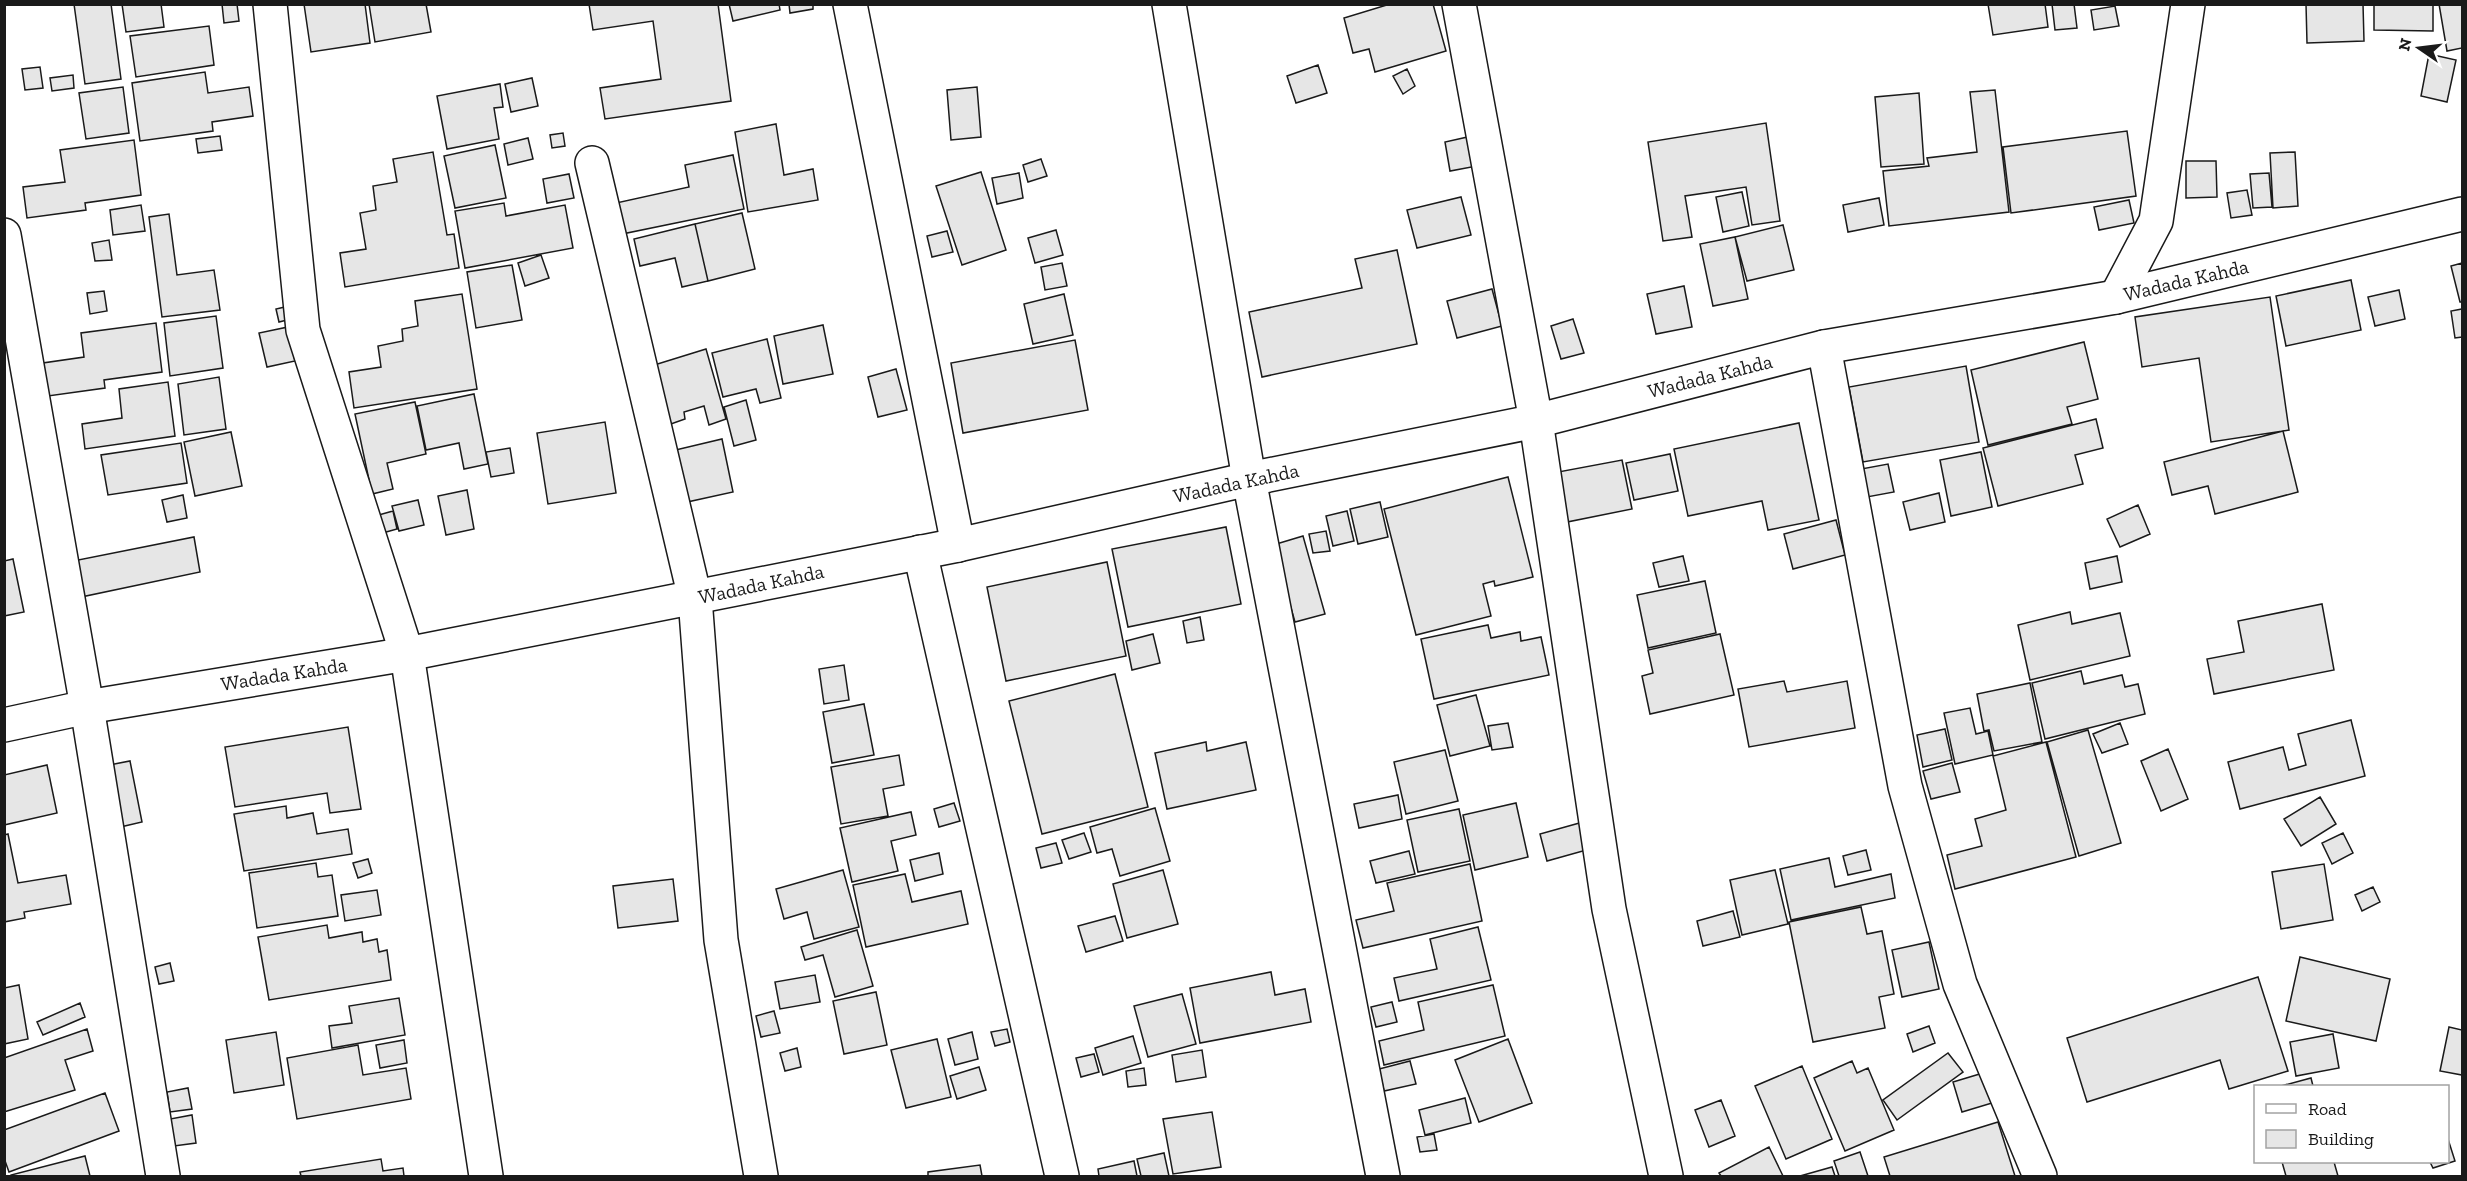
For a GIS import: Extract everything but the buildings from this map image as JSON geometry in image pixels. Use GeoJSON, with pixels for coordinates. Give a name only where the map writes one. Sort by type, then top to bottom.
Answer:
{"type":"FeatureCollection","features":[{"type":"Feature","properties":{"kind":"street"},"geometry":{"type":"LineString","coordinates":[[270,4],[303,330],[406,654],[486,1176]]}},
{"type":"Feature","properties":{"kind":"street"},"geometry":{"type":"LineString","coordinates":[[850,4],[958,544]]}},
{"type":"Feature","properties":{"kind":"street"},"geometry":{"type":"LineString","coordinates":[[1169,4],[1249,479],[1383,1176]]}},
{"type":"Feature","properties":{"kind":"street"},"geometry":{"type":"LineString","coordinates":[[1459,4],[1536,421],[1609,909],[1666,1176]]}},
{"type":"Feature","properties":{"kind":"street"},"geometry":{"type":"LineString","coordinates":[[2116,297],[2156,221],[2188,4]]}},
{"type":"Feature","properties":{"kind":"street"},"geometry":{"type":"LineString","coordinates":[[592,163],[694,598],[721,939],[753,1139],[762,1176]]}},
{"type":"Feature","properties":{"kind":"street","name":"Wadada Kahda"},"geometry":{"type":"LineString","coordinates":[[4,725],[87,707],[406,654],[920,552],[1249,479],[1536,421],[1824,347],[2116,297],[2463,214]]}},
{"type":"Feature","properties":{"kind":"street"},"geometry":{"type":"LineString","coordinates":[[4,235],[87,707],[163,1176]]}},
{"type":"Feature","properties":{"kind":"street"},"geometry":{"type":"LineString","coordinates":[[1824,347],[1905,786],[1960,984],[2040,1176]]}},
{"type":"Feature","properties":{"kind":"street"},"geometry":{"type":"LineString","coordinates":[[920,552],[1062,1176]]}}]}
